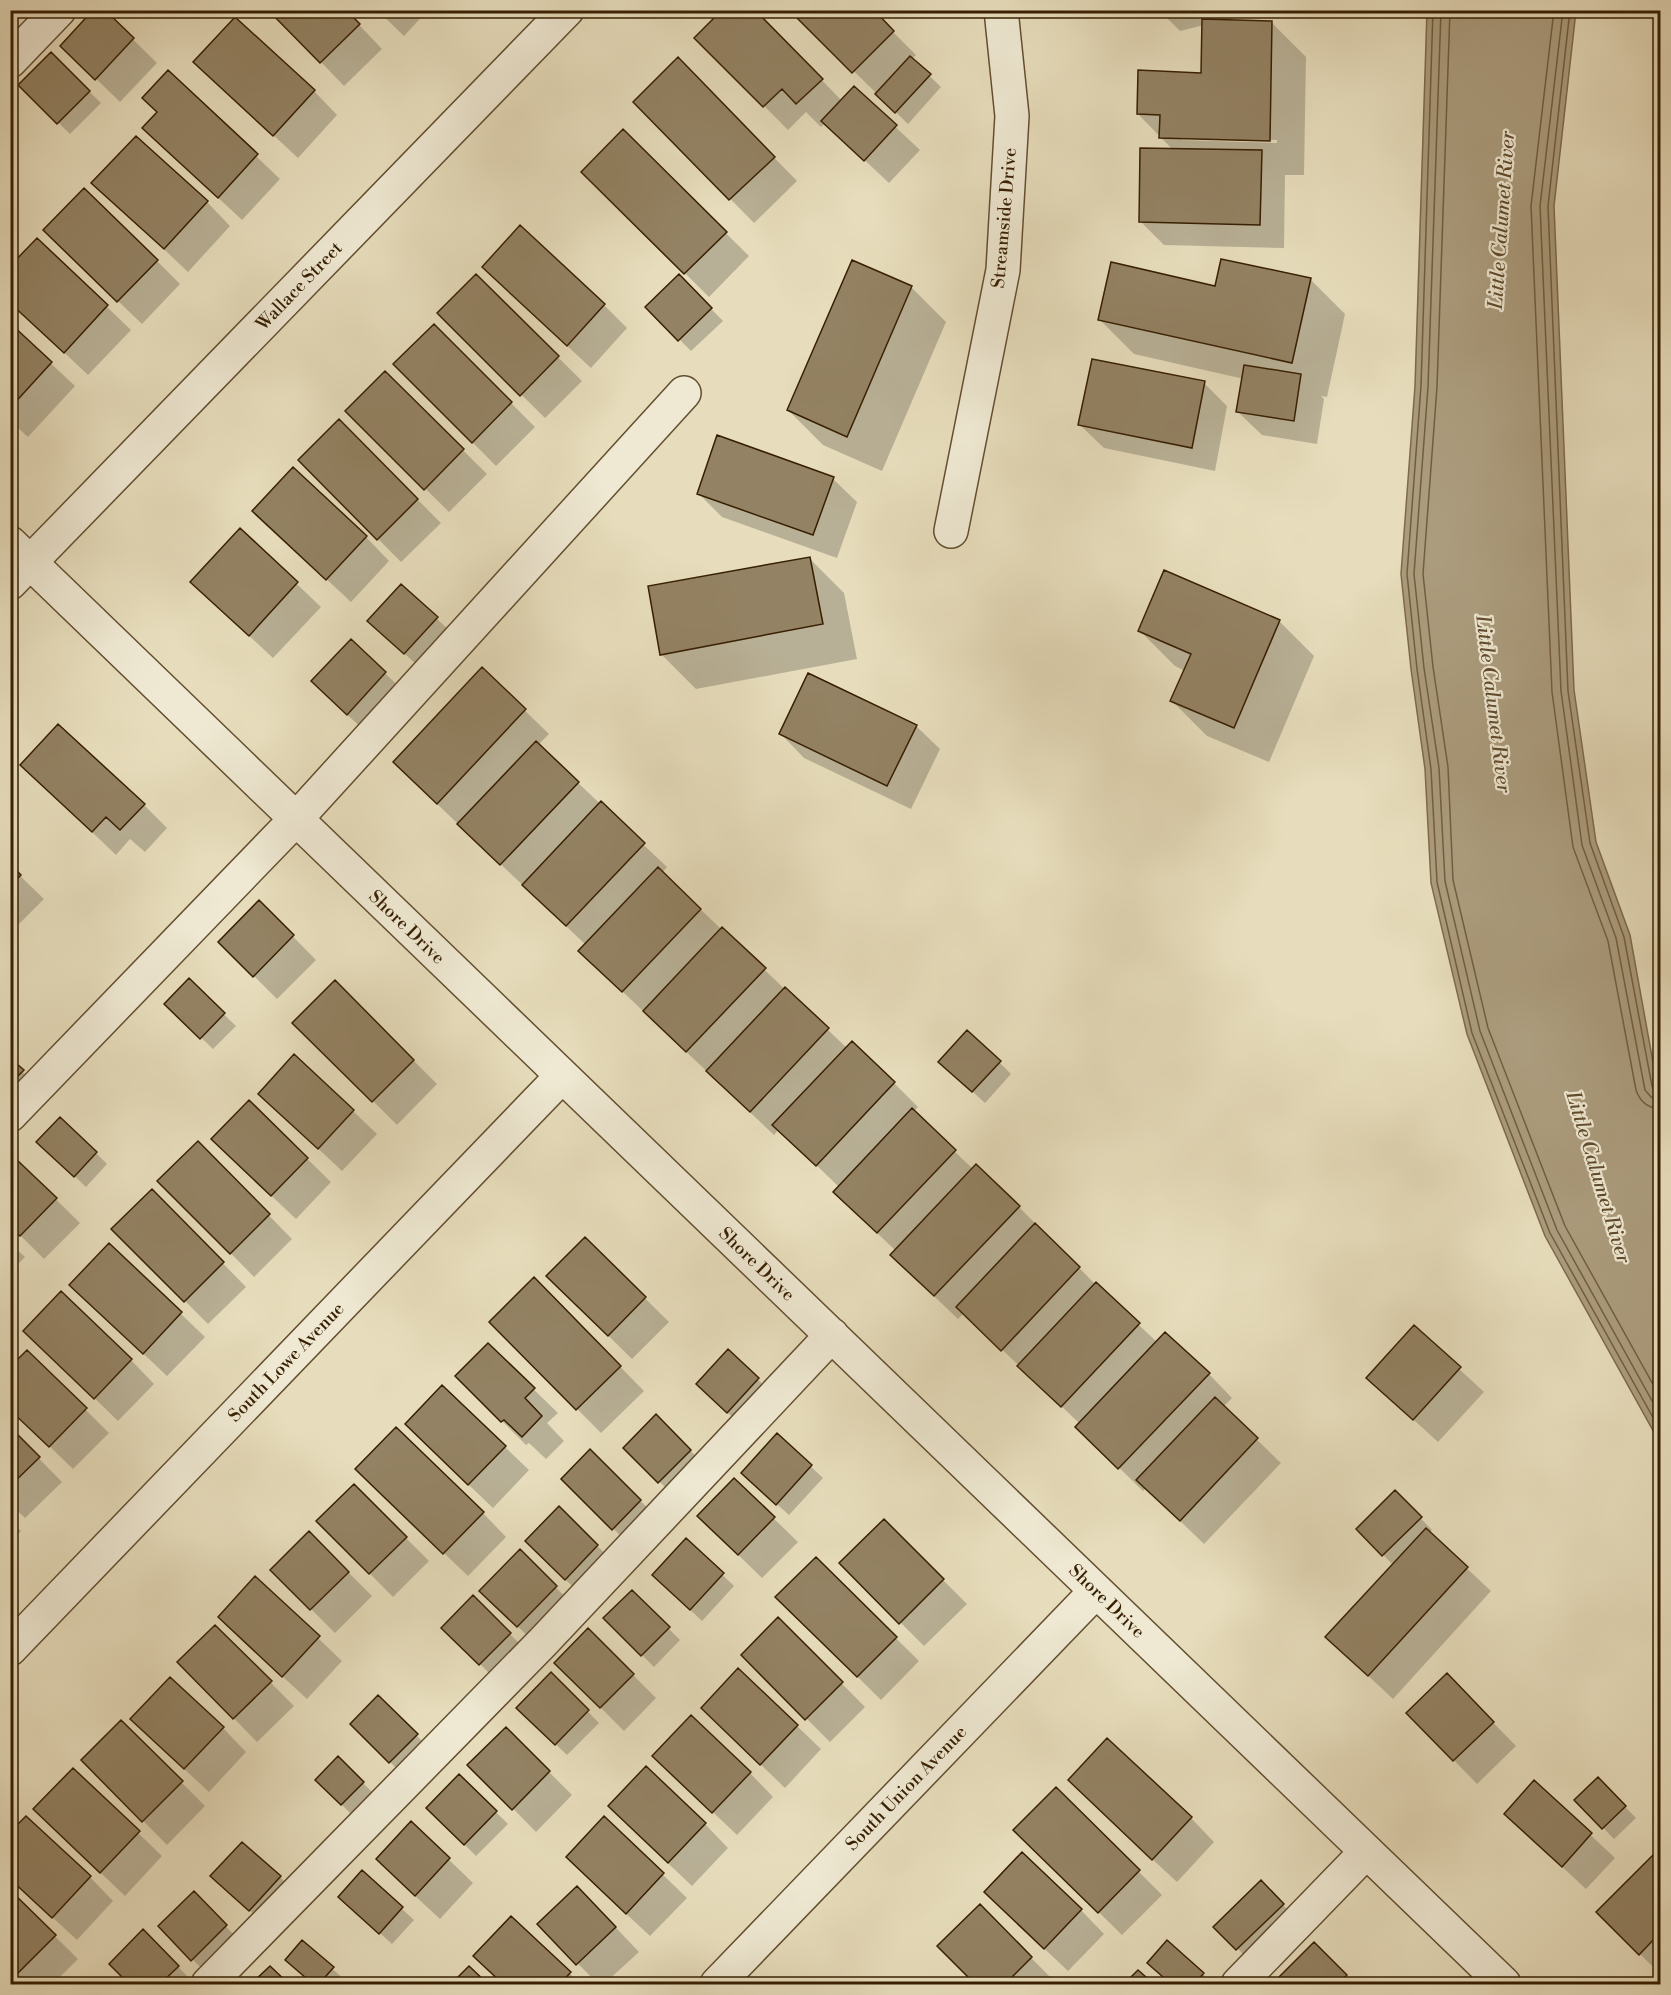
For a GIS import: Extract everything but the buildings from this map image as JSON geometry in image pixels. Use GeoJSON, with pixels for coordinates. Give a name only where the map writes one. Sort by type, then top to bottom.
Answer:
{"type":"FeatureCollection","features":[{"type":"Feature","properties":{"kind":"street"},"geometry":{"type":"LineString","coordinates":[[10,61],[59,10]]}},
{"type":"Feature","properties":{"kind":"street","name":"Wallace Street"},"geometry":{"type":"LineString","coordinates":[[17,563],[567,10]]}},
{"type":"Feature","properties":{"kind":"street","name":"Streamside Drive"},"geometry":{"type":"LineString","coordinates":[[951,531],[1003,270],[1012,116],[1001,10]]}},
{"type":"Feature","properties":{"kind":"street"},"geometry":{"type":"LineString","coordinates":[[10,1115],[296,819],[684,393]]}},
{"type":"Feature","properties":{"kind":"street","name":"Shore Drive"},"geometry":{"type":"LineString","coordinates":[[17,563],[296,819],[1504,1984]]}},
{"type":"Feature","properties":{"kind":"street","name":"South Lowe Avenue"},"geometry":{"type":"LineString","coordinates":[[10,1649],[562,1076]]}},
{"type":"Feature","properties":{"kind":"street"},"geometry":{"type":"LineString","coordinates":[[208,1984],[551,1634],[832,1335]]}},
{"type":"Feature","properties":{"kind":"street","name":"South Union Avenue"},"geometry":{"type":"LineString","coordinates":[[717,1984],[1096,1591]]}},
{"type":"Feature","properties":{"kind":"street"},"geometry":{"type":"LineString","coordinates":[[1238,1984],[1366,1852]]}},
{"type":"Feature","properties":{"kind":"water","name":"Little Calumet River"},"geometry":{"type":"Polygon","coordinates":[[[1427,11],[1576,11],[1554,206],[1574,690],[1596,842],[1630,935],[1660,1101],[1660,1443],[1545,1236],[1467,1034],[1431,883],[1425,769],[1401,574],[1415,386],[1427,11]]]}}]}
